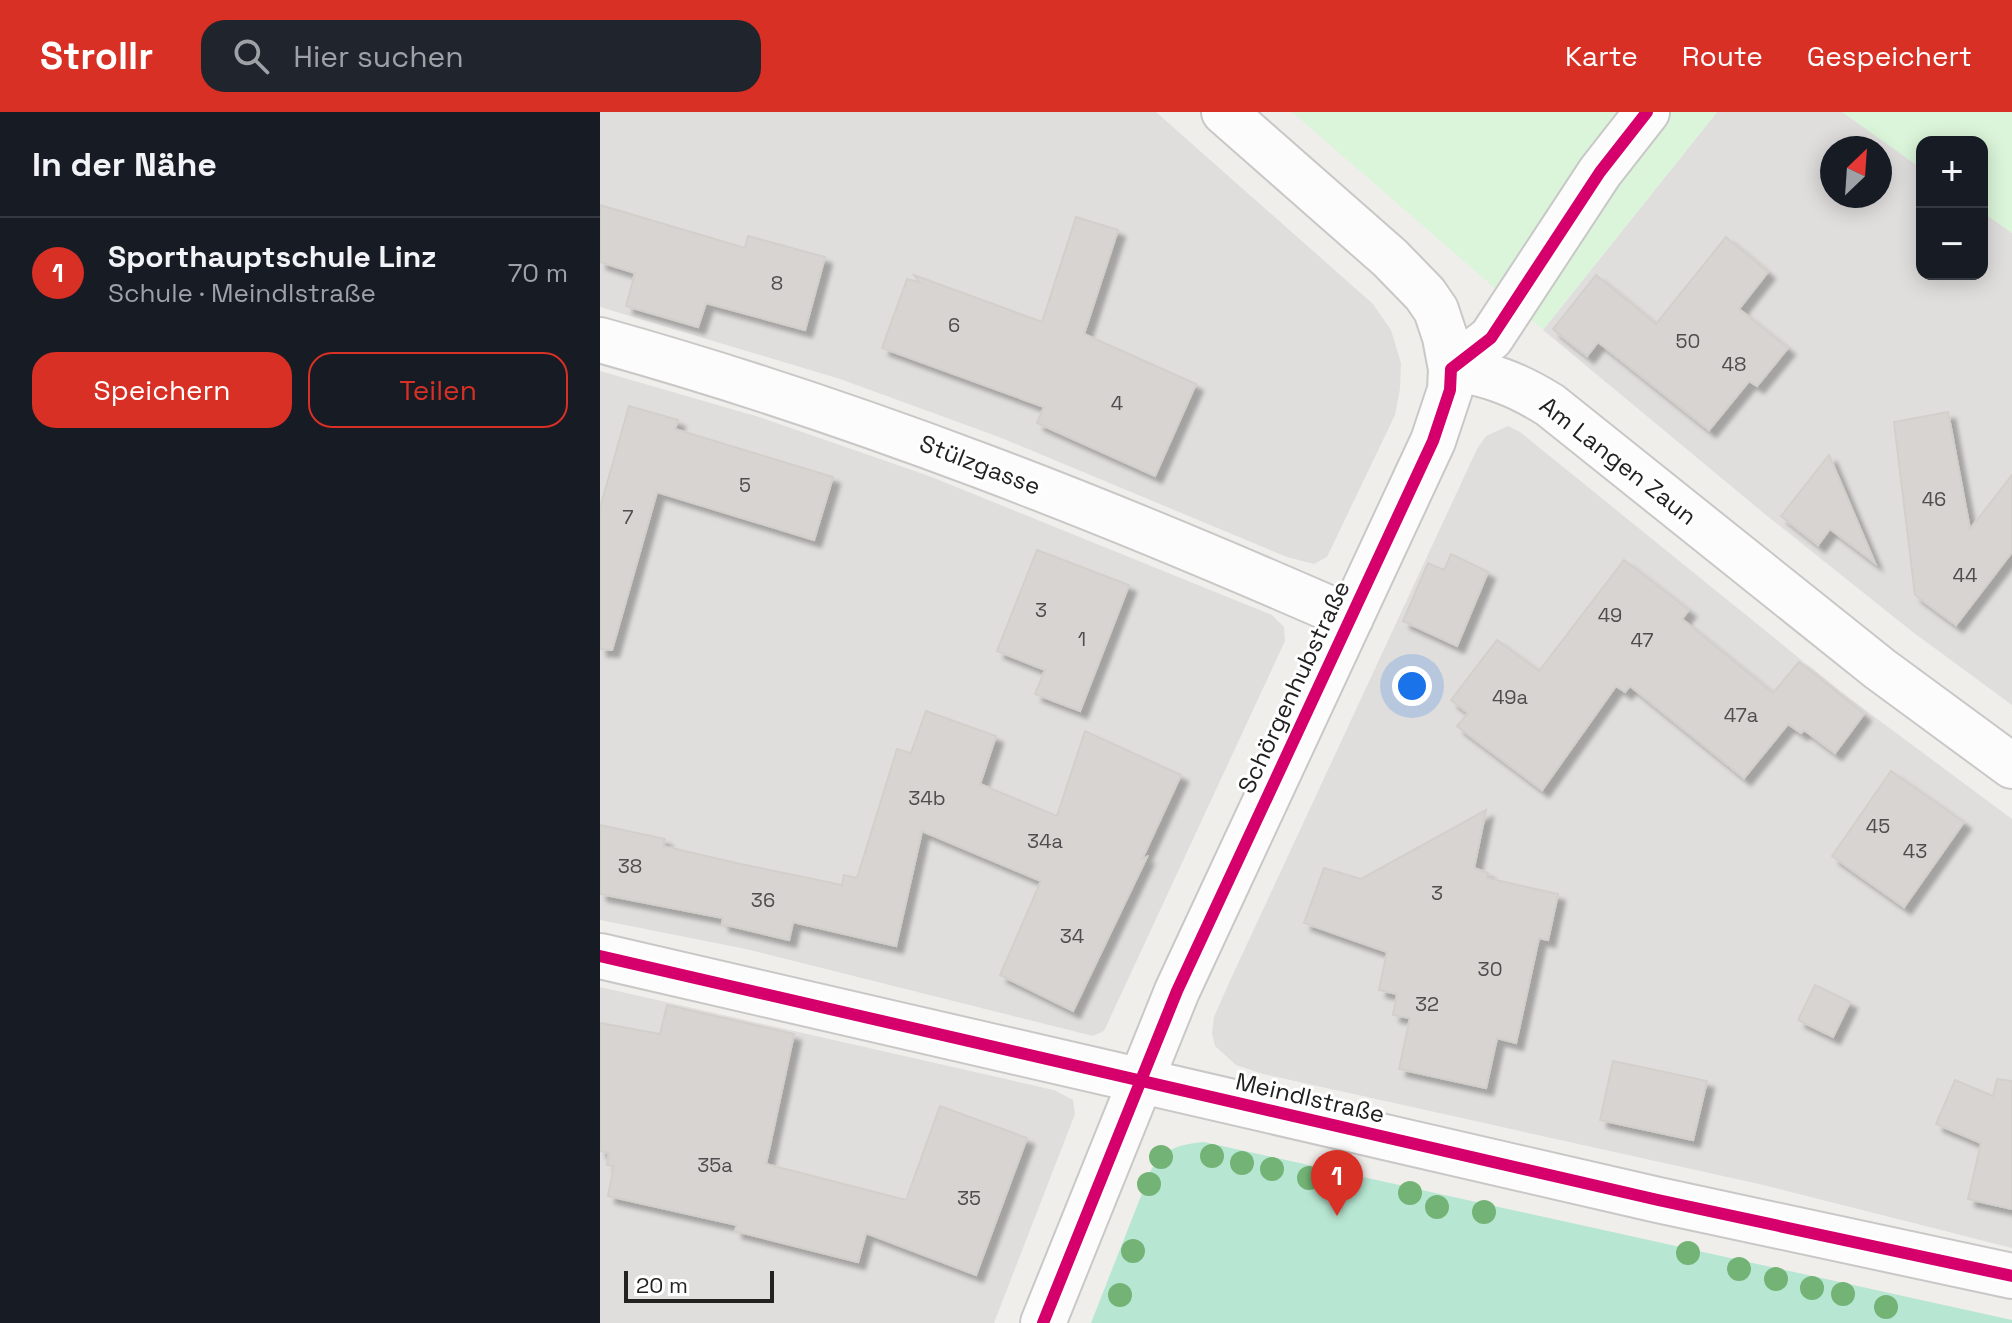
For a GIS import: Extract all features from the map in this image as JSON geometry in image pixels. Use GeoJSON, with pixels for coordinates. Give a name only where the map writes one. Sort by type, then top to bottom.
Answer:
{"type":"FeatureCollection","features":[{"type":"Feature","properties":{"kind":"street"},"geometry":{"type":"LineString","coordinates":[[1224,112],[1413,278],[1436,310],[1451,369],[1491,338],[1600,172],[1647,112]]}},
{"type":"Feature","properties":{"kind":"street","name":"Stülzgasse"},"geometry":{"type":"LineString","coordinates":[[600,340],[735,378],[961,456],[1163,537],[1351,618]]}},
{"type":"Feature","properties":{"kind":"street","name":"Schörgenhubstraße"},"geometry":{"type":"LineString","coordinates":[[1043,1323],[1177,991],[1437,430],[1450,390],[1451,369]]}},
{"type":"Feature","properties":{"kind":"street","name":"Am Langen Zaun"},"geometry":{"type":"LineString","coordinates":[[1451,369],[1477,372],[1502,380],[1550,405],[1880,669],[2012,766]]}},
{"type":"Feature","properties":{"kind":"street","name":"Meindlstraße"},"geometry":{"type":"LineString","coordinates":[[600,956],[1658,1200],[2012,1276]]}},
{"type":"Feature","properties":{"kind":"shaded area"},"geometry":{"type":"Polygon","coordinates":[[[600,112],[1156,112],[1373,304],[1391,330],[1401,363],[1395,415],[1327,557],[1314,564],[1287,557],[999,437],[840,379],[600,307],[600,112]]]}},
{"type":"Feature","properties":{"kind":"shaded area"},"geometry":{"type":"Polygon","coordinates":[[[1717,112],[1843,112],[1877,136],[1820,136],[1820,208],[1892,208],[1892,147],[1916,164],[1916,280],[1988,280],[1988,215],[2012,233],[2012,705],[1914,633],[1543,330],[1717,112]]]}},
{"type":"Feature","properties":{"kind":"shaded area"},"geometry":{"type":"Polygon","coordinates":[[[600,371],[759,417],[929,476],[1272,615],[1284,627],[1285,641],[1104,1031],[1093,1036],[746,949],[600,920],[600,371]]]}},
{"type":"Feature","properties":{"kind":"shaded area"},"geometry":{"type":"Polygon","coordinates":[[[1508,426],[1520,432],[1841,692],[2012,819],[2012,1248],[1759,1184],[1263,1074],[1236,1065],[1215,1046],[1212,1033],[1214,1017],[1228,985],[1477,449],[1486,436],[1508,426]]]}},
{"type":"Feature","properties":{"kind":"shaded area"},"geometry":{"type":"Polygon","coordinates":[[[600,987],[1054,1090],[1073,1100],[1075,1114],[994,1323],[600,1323],[600,987]]]}},
{"type":"Feature","properties":{"kind":"green space"},"geometry":{"type":"Polygon","coordinates":[[[1292,112],[1717,112],[1543,330],[1292,112]]]}},
{"type":"Feature","properties":{"kind":"green space"},"geometry":{"type":"Polygon","coordinates":[[[1842,112],[2012,112],[2012,233],[1988,216],[1988,136],[1916,136],[1916,165],[1892,148],[1892,136],[1876,136],[1842,112]]]}},
{"type":"Feature","properties":{"kind":"green space"},"geometry":{"type":"Polygon","coordinates":[[[1204,1142],[2012,1320],[2012,1323],[1091,1323],[1152,1168],[1174,1148],[1204,1142]]]}},
{"type":"Feature","properties":{"kind":"building"},"geometry":{"type":"Polygon","coordinates":[[[600,205],[745,248],[748,236],[825,257],[805,330],[706,303],[698,327],[626,306],[635,273],[600,262],[600,205]]]}},
{"type":"Feature","properties":{"kind":"building"},"geometry":{"type":"Polygon","coordinates":[[[1076,217],[1118,230],[1084,334],[1196,384],[1155,476],[1037,423],[1044,407],[882,348],[907,279],[919,282],[914,275],[1042,322],[1076,217]]]}},
{"type":"Feature","properties":{"kind":"building"},"geometry":{"type":"Polygon","coordinates":[[[1726,237],[1768,272],[1739,309],[1788,348],[1757,386],[1749,381],[1709,430],[1598,342],[1587,356],[1553,329],[1596,275],[1656,324],[1726,237]]]}},
{"type":"Feature","properties":{"kind":"building"},"geometry":{"type":"Polygon","coordinates":[[[629,406],[678,420],[675,429],[833,477],[814,540],[657,492],[612,650],[600,649],[600,508],[629,406]]]}},
{"type":"Feature","properties":{"kind":"building"},"geometry":{"type":"Polygon","coordinates":[[[1948,412],[1970,529],[2012,475],[2012,552],[1956,625],[1915,595],[1894,422],[1948,412]]]}},
{"type":"Feature","properties":{"kind":"building"},"geometry":{"type":"Polygon","coordinates":[[[1829,455],[1875,563],[1830,529],[1818,545],[1781,516],[1829,455]]]}},
{"type":"Feature","properties":{"kind":"building"},"geometry":{"type":"Polygon","coordinates":[[[1037,550],[1129,585],[1080,711],[1035,694],[1045,670],[997,651],[1037,550]]]}},
{"type":"Feature","properties":{"kind":"building"},"geometry":{"type":"Polygon","coordinates":[[[1451,554],[1488,572],[1457,646],[1403,621],[1428,563],[1444,570],[1451,554]]]}},
{"type":"Feature","properties":{"kind":"building"},"geometry":{"type":"Polygon","coordinates":[[[1624,560],[1689,610],[1682,619],[1773,693],[1799,662],[1864,714],[1835,753],[1804,730],[1801,733],[1788,724],[1744,778],[1630,686],[1625,692],[1616,686],[1542,790],[1457,726],[1468,713],[1451,700],[1497,640],[1539,671],[1624,560]]]}},
{"type":"Feature","properties":{"kind":"building"},"geometry":{"type":"Polygon","coordinates":[[[926,711],[996,736],[980,784],[1057,816],[1085,731],[1181,775],[1142,859],[1147,857],[1073,1011],[1000,975],[1041,881],[922,831],[896,946],[793,922],[789,940],[722,924],[723,918],[600,894],[600,825],[665,839],[663,846],[842,885],[844,875],[857,878],[897,749],[911,753],[926,711]]]}},
{"type":"Feature","properties":{"kind":"building"},"geometry":{"type":"Polygon","coordinates":[[[1891,771],[1964,822],[1904,907],[1832,856],[1891,771]]]}},
{"type":"Feature","properties":{"kind":"building"},"geometry":{"type":"Polygon","coordinates":[[[1486,810],[1474,868],[1488,873],[1487,878],[1558,894],[1548,940],[1539,938],[1516,1043],[1497,1038],[1486,1088],[1399,1069],[1410,1018],[1393,1015],[1397,994],[1379,990],[1387,952],[1304,923],[1324,868],[1361,879],[1486,810]]]}},
{"type":"Feature","properties":{"kind":"building"},"geometry":{"type":"Polygon","coordinates":[[[1815,985],[1850,1002],[1833,1037],[1798,1020],[1815,985]]]}},
{"type":"Feature","properties":{"kind":"building"},"geometry":{"type":"Polygon","coordinates":[[[667,1005],[794,1034],[766,1164],[906,1200],[940,1106],[1027,1138],[976,1275],[866,1233],[858,1262],[735,1231],[737,1225],[608,1196],[614,1166],[607,1165],[609,1153],[600,1151],[600,1023],[660,1034],[667,1005]]]}},
{"type":"Feature","properties":{"kind":"building"},"geometry":{"type":"Polygon","coordinates":[[[1613,1061],[1707,1081],[1693,1140],[1600,1120],[1613,1061]]]}},
{"type":"Feature","properties":{"kind":"building"},"geometry":{"type":"Polygon","coordinates":[[[1997,1079],[2012,1081],[2012,1209],[1968,1199],[1981,1143],[1936,1124],[1955,1080],[1993,1096],[1997,1079]]]}},
{"type":"Feature","properties":{"kind":"cycle path"},"geometry":{"type":"LineString","coordinates":[[1043,1323],[1177,991],[1433,441],[1450,390],[1451,369],[1491,338],[1600,172],[1647,112]]}},
{"type":"Feature","properties":{"kind":"cycle path"},"geometry":{"type":"LineString","coordinates":[[600,956],[1658,1200],[2012,1276]]}},
{"type":"Feature","properties":{"kind":"place","name":"Sporthauptschule Linz"},"geometry":{"type":"Point","coordinates":[1337,1216]}}]}
